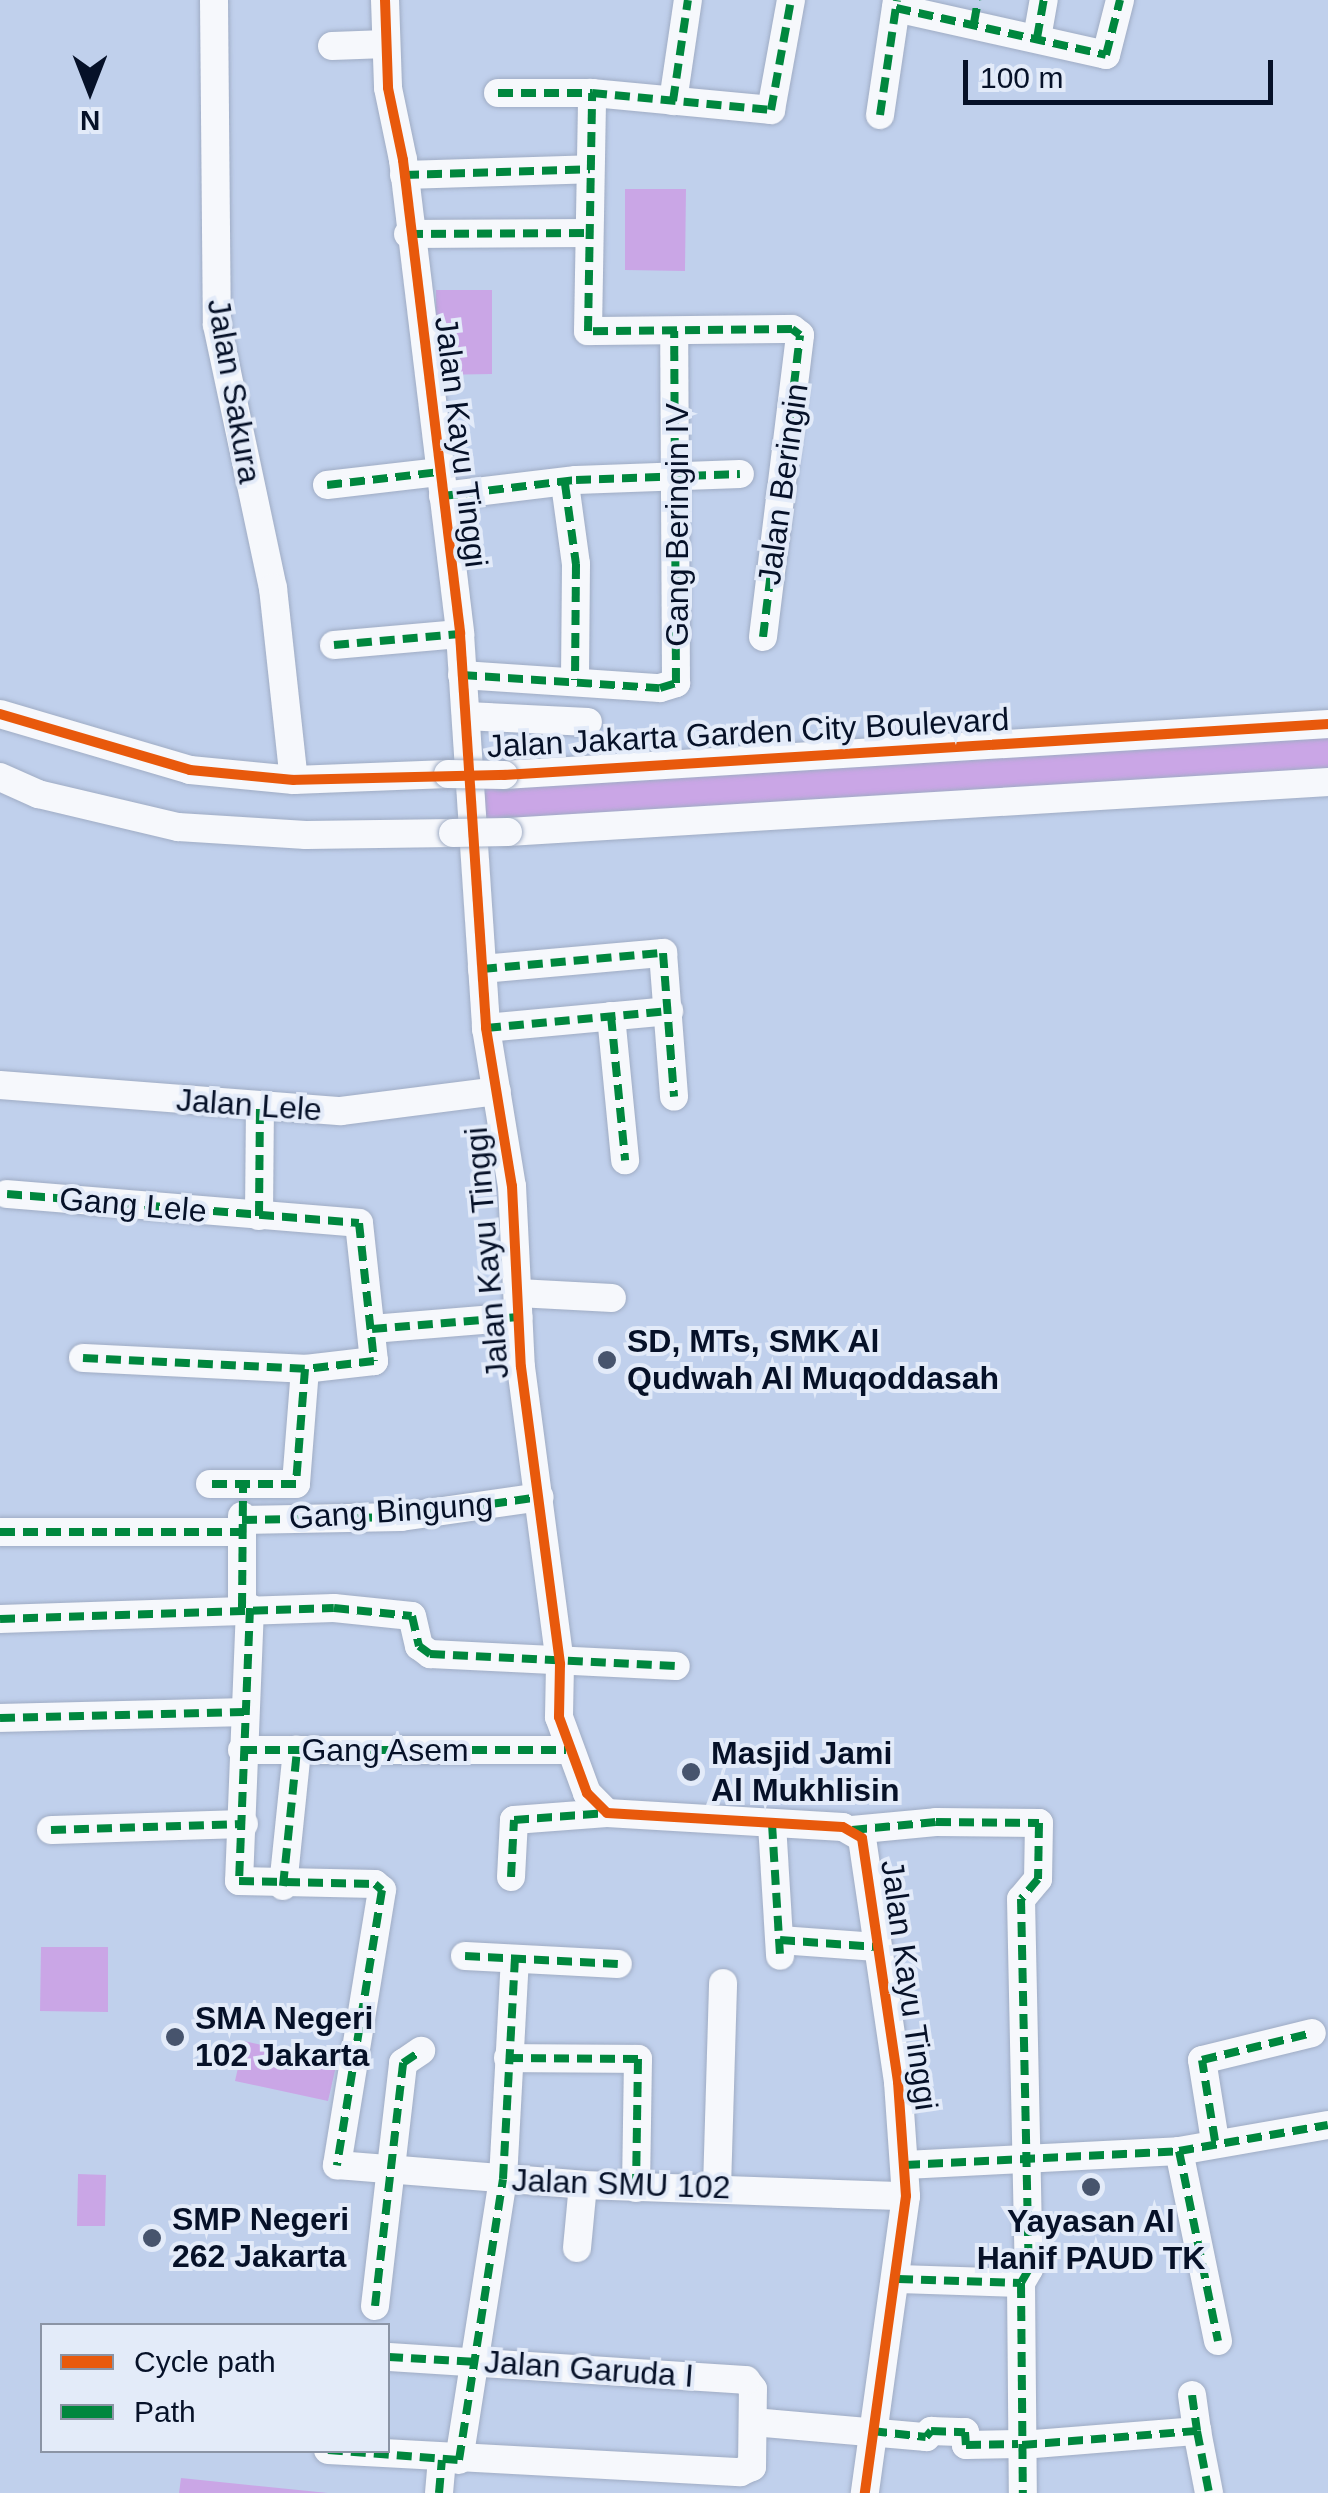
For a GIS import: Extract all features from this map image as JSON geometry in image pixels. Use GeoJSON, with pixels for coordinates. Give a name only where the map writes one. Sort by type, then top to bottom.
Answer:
{"type":"FeatureCollection","features":[{"type":"Feature","properties":{"kind":"street","name":"Jalan Sakura"},"geometry":{"type":"LineString","coordinates":[[214,0],[217,325],[273,588],[294,780]]}},
{"type":"Feature","properties":{"kind":"street"},"geometry":{"type":"LineString","coordinates":[[673,101],[688,0]]}},
{"type":"Feature","properties":{"kind":"street"},"geometry":{"type":"LineString","coordinates":[[498,93],[592,93],[764,112],[774,105],[791,0]]}},
{"type":"Feature","properties":{"kind":"street"},"geometry":{"type":"LineString","coordinates":[[1037,38],[1044,0]]}},
{"type":"Feature","properties":{"kind":"street"},"geometry":{"type":"LineString","coordinates":[[880,115],[896,4],[976,12],[1037,38],[1106,55],[1120,0]]}},
{"type":"Feature","properties":{"kind":"street","name":"Jalan Kayu Tinggi"},"geometry":{"type":"LineString","coordinates":[[378,1],[404,175],[408,234],[460,634],[486,1028],[497,1091],[566,1750],[587,1794],[607,1812],[852,1830],[867,1852],[906,2196],[898,2278],[865,2493]]}},
{"type":"Feature","properties":{"kind":"street"},"geometry":{"type":"LineString","coordinates":[[332,46],[386,44]]}},
{"type":"Feature","properties":{"kind":"street"},"geometry":{"type":"LineString","coordinates":[[592,93],[588,331],[674,331]]}},
{"type":"Feature","properties":{"kind":"street"},"geometry":{"type":"LineString","coordinates":[[404,175],[590,170]]}},
{"type":"Feature","properties":{"kind":"street"},"geometry":{"type":"LineString","coordinates":[[408,234],[589,233]]}},
{"type":"Feature","properties":{"kind":"street","name":"Jalan Beringin"},"geometry":{"type":"LineString","coordinates":[[674,331],[797,331],[802,341],[763,637]]}},
{"type":"Feature","properties":{"kind":"street","name":"Gang Beringin IV"},"geometry":{"type":"LineString","coordinates":[[462,676],[660,688],[676,683],[678,474],[674,331]]}},
{"type":"Feature","properties":{"kind":"street"},"geometry":{"type":"LineString","coordinates":[[328,486],[565,484],[678,474],[740,474]]}},
{"type":"Feature","properties":{"kind":"street"},"geometry":{"type":"LineString","coordinates":[[565,484],[576,564],[575,680]]}},
{"type":"Feature","properties":{"kind":"street"},"geometry":{"type":"LineString","coordinates":[[334,646],[460,634]]}},
{"type":"Feature","properties":{"kind":"street","name":"Jalan Jakarta Garden City Boulevard"},"geometry":{"type":"LineString","coordinates":[[0,714],[190,770],[294,780],[504,774],[1328,724]]}},
{"type":"Feature","properties":{"kind":"street"},"geometry":{"type":"LineString","coordinates":[[466,716],[588,722]]}},
{"type":"Feature","properties":{"kind":"street"},"geometry":{"type":"LineString","coordinates":[[0,777],[38,794],[178,827],[306,835],[508,832],[1328,782]]}},
{"type":"Feature","properties":{"kind":"street"},"geometry":{"type":"LineString","coordinates":[[482,969],[658,950],[665,958],[674,1098]]}},
{"type":"Feature","properties":{"kind":"street"},"geometry":{"type":"LineString","coordinates":[[486,1028],[669,1011]]}},
{"type":"Feature","properties":{"kind":"street"},"geometry":{"type":"LineString","coordinates":[[610,1016],[624,1160]]}},
{"type":"Feature","properties":{"kind":"street","name":"Jalan Lele"},"geometry":{"type":"LineString","coordinates":[[0,1084],[260,1108],[395,1107],[497,1091]]}},
{"type":"Feature","properties":{"kind":"street"},"geometry":{"type":"LineString","coordinates":[[259,1216],[260,1108]]}},
{"type":"Feature","properties":{"kind":"street","name":"Gang Lele"},"geometry":{"type":"LineString","coordinates":[[7,1194],[359,1223],[372,1329]]}},
{"type":"Feature","properties":{"kind":"street"},"geometry":{"type":"LineString","coordinates":[[83,1358],[305,1369],[372,1364],[372,1329],[518,1305],[612,1298]]}},
{"type":"Feature","properties":{"kind":"street"},"geometry":{"type":"LineString","coordinates":[[210,1484],[290,1486],[298,1478],[305,1369]]}},
{"type":"Feature","properties":{"kind":"street"},"geometry":{"type":"LineString","coordinates":[[243,1484],[246,1608],[240,1884],[283,1886],[297,1750]]}},
{"type":"Feature","properties":{"kind":"street","name":"Gang Bingung"},"geometry":{"type":"LineString","coordinates":[[0,1532],[242,1526],[401,1517],[540,1497]]}},
{"type":"Feature","properties":{"kind":"street"},"geometry":{"type":"LineString","coordinates":[[0,1619],[246,1608],[406,1614],[417,1622],[425,1653],[560,1664],[676,1666]]}},
{"type":"Feature","properties":{"kind":"street"},"geometry":{"type":"LineString","coordinates":[[0,1718],[244,1712]]}},
{"type":"Feature","properties":{"kind":"street","name":"Gang Asem"},"geometry":{"type":"LineString","coordinates":[[242,1750],[566,1750]]}},
{"type":"Feature","properties":{"kind":"street"},"geometry":{"type":"LineString","coordinates":[[512,1877],[513,1821],[607,1812]]}},
{"type":"Feature","properties":{"kind":"street"},"geometry":{"type":"LineString","coordinates":[[852,1830],[1035,1821],[1038,1879],[1020,1899],[1029,2269],[1021,2283],[1022,2493]]}},
{"type":"Feature","properties":{"kind":"street"},"geometry":{"type":"LineString","coordinates":[[51,1830],[244,1824]]}},
{"type":"Feature","properties":{"kind":"street"},"geometry":{"type":"LineString","coordinates":[[772,1824],[780,1948],[876,1947]]}},
{"type":"Feature","properties":{"kind":"street","name":"Jalan SMU 102"},"geometry":{"type":"LineString","coordinates":[[283,1886],[374,1884],[382,1890],[337,2166],[636,2188],[906,2196]]}},
{"type":"Feature","properties":{"kind":"street"},"geometry":{"type":"LineString","coordinates":[[464,1956],[618,1964]]}},
{"type":"Feature","properties":{"kind":"street"},"geometry":{"type":"LineString","coordinates":[[439,2493],[478,2362],[503,2179],[516,1960]]}},
{"type":"Feature","properties":{"kind":"street"},"geometry":{"type":"LineString","coordinates":[[716,2188],[723,1983]]}},
{"type":"Feature","properties":{"kind":"street"},"geometry":{"type":"LineString","coordinates":[[1215,2141],[1201,2062],[1312,2033]]}},
{"type":"Feature","properties":{"kind":"street"},"geometry":{"type":"LineString","coordinates":[[375,2306],[395,2170],[403,2063],[421,2051]]}},
{"type":"Feature","properties":{"kind":"street"},"geometry":{"type":"LineString","coordinates":[[508,2058],[638,2058],[636,2188]]}},
{"type":"Feature","properties":{"kind":"street"},"geometry":{"type":"LineString","coordinates":[[905,2165],[1178,2152],[1215,2141],[1328,2125]]}},
{"type":"Feature","properties":{"kind":"street"},"geometry":{"type":"LineString","coordinates":[[1178,2152],[1218,2341]]}},
{"type":"Feature","properties":{"kind":"street"},"geometry":{"type":"LineString","coordinates":[[578,2248],[583,2185]]}},
{"type":"Feature","properties":{"kind":"street"},"geometry":{"type":"LineString","coordinates":[[898,2278],[1021,2283]]}},
{"type":"Feature","properties":{"kind":"street","name":"Jalan Garuda I"},"geometry":{"type":"LineString","coordinates":[[365,2453],[747,2472],[753,2462],[753,2389],[746,2380],[390,2357]]}},
{"type":"Feature","properties":{"kind":"street"},"geometry":{"type":"LineString","coordinates":[[1192,2395],[1210,2493]]}},
{"type":"Feature","properties":{"kind":"street"},"geometry":{"type":"LineString","coordinates":[[754,2422],[926,2437],[957,2431],[966,2432],[966,2445],[1197,2431]]}},
{"type":"Feature","properties":{"kind":"shaded area"},"geometry":{"type":"Polygon","coordinates":[[[625,189],[686,189],[685,271],[625,270],[625,189]]]}},
{"type":"Feature","properties":{"kind":"shaded area"},"geometry":{"type":"Polygon","coordinates":[[[436,290],[492,290],[492,374],[436,375],[436,290]]]}},
{"type":"Feature","properties":{"kind":"shaded area"},"geometry":{"type":"Polygon","coordinates":[[[1328,725],[1328,782],[480,833],[476,774],[1328,725]]]}},
{"type":"Feature","properties":{"kind":"shaded area"},"geometry":{"type":"Polygon","coordinates":[[[41,1947],[108,1947],[108,2012],[40,2011],[41,1947]]]}},
{"type":"Feature","properties":{"kind":"shaded area"},"geometry":{"type":"Polygon","coordinates":[[[244,2041],[337,2062],[328,2101],[235,2081],[244,2041]]]}},
{"type":"Feature","properties":{"kind":"shaded area"},"geometry":{"type":"Polygon","coordinates":[[[78,2174],[106,2175],[105,2226],[77,2226],[78,2174]]]}},
{"type":"Feature","properties":{"kind":"shaded area"},"geometry":{"type":"Polygon","coordinates":[[[181,2478],[328,2493],[179,2493],[181,2478]]]}},
{"type":"Feature","properties":{"kind":"marked path"},"geometry":{"type":"LineString","coordinates":[[673,101],[688,0]]}},
{"type":"Feature","properties":{"kind":"marked path"},"geometry":{"type":"LineString","coordinates":[[763,637],[800,335],[792,329],[588,331],[592,93],[771,110],[791,0]]}},
{"type":"Feature","properties":{"kind":"marked path"},"geometry":{"type":"LineString","coordinates":[[880,115],[897,0]]}},
{"type":"Feature","properties":{"kind":"marked path"},"geometry":{"type":"LineString","coordinates":[[974,23],[978,0]]}},
{"type":"Feature","properties":{"kind":"marked path"},"geometry":{"type":"LineString","coordinates":[[1037,38],[1044,0]]}},
{"type":"Feature","properties":{"kind":"marked path"},"geometry":{"type":"LineString","coordinates":[[896,8],[1106,55],[1120,0]]}},
{"type":"Feature","properties":{"kind":"marked path"},"geometry":{"type":"LineString","coordinates":[[498,93],[592,93]]}},
{"type":"Feature","properties":{"kind":"marked path"},"geometry":{"type":"LineString","coordinates":[[404,175],[590,169]]}},
{"type":"Feature","properties":{"kind":"marked path"},"geometry":{"type":"LineString","coordinates":[[408,234],[589,233]]}},
{"type":"Feature","properties":{"kind":"marked path"},"geometry":{"type":"LineString","coordinates":[[462,675],[660,688],[676,683],[674,331]]}},
{"type":"Feature","properties":{"kind":"marked path"},"geometry":{"type":"LineString","coordinates":[[327,485],[440,472]]}},
{"type":"Feature","properties":{"kind":"marked path"},"geometry":{"type":"LineString","coordinates":[[443,496],[576,480],[740,474]]}},
{"type":"Feature","properties":{"kind":"marked path"},"geometry":{"type":"LineString","coordinates":[[565,484],[576,564],[575,680]]}},
{"type":"Feature","properties":{"kind":"marked path"},"geometry":{"type":"LineString","coordinates":[[334,645],[460,634]]}},
{"type":"Feature","properties":{"kind":"marked path"},"geometry":{"type":"LineString","coordinates":[[482,969],[663,953],[674,1097]]}},
{"type":"Feature","properties":{"kind":"marked path"},"geometry":{"type":"LineString","coordinates":[[486,1028],[669,1011]]}},
{"type":"Feature","properties":{"kind":"marked path"},"geometry":{"type":"LineString","coordinates":[[611,1016],[625,1160]]}},
{"type":"Feature","properties":{"kind":"marked path"},"geometry":{"type":"LineString","coordinates":[[259,1216],[260,1108]]}},
{"type":"Feature","properties":{"kind":"marked path"},"geometry":{"type":"LineString","coordinates":[[7,1194],[359,1223],[374,1361],[305,1369],[296,1484],[210,1484]]}},
{"type":"Feature","properties":{"kind":"marked path"},"geometry":{"type":"LineString","coordinates":[[372,1329],[519,1317]]}},
{"type":"Feature","properties":{"kind":"marked path"},"geometry":{"type":"LineString","coordinates":[[83,1358],[305,1369]]}},
{"type":"Feature","properties":{"kind":"marked path"},"geometry":{"type":"LineString","coordinates":[[242,1608],[243,1485]]}},
{"type":"Feature","properties":{"kind":"marked path"},"geometry":{"type":"LineString","coordinates":[[242,1520],[401,1517],[540,1497]]}},
{"type":"Feature","properties":{"kind":"marked path"},"geometry":{"type":"LineString","coordinates":[[0,1532],[242,1532]]}},
{"type":"Feature","properties":{"kind":"marked path"},"geometry":{"type":"LineString","coordinates":[[250,1608],[239,1881],[375,1884],[382,1890],[337,2165]]}},
{"type":"Feature","properties":{"kind":"marked path"},"geometry":{"type":"LineString","coordinates":[[0,1619],[334,1608],[412,1616],[419,1646],[430,1654],[676,1666]]}},
{"type":"Feature","properties":{"kind":"marked path"},"geometry":{"type":"LineString","coordinates":[[0,1718],[244,1712]]}},
{"type":"Feature","properties":{"kind":"marked path"},"geometry":{"type":"LineString","coordinates":[[242,1750],[566,1750]]}},
{"type":"Feature","properties":{"kind":"marked path"},"geometry":{"type":"LineString","coordinates":[[283,1886],[297,1750]]}},
{"type":"Feature","properties":{"kind":"marked path"},"geometry":{"type":"LineString","coordinates":[[511,1877],[514,1820],[607,1813]]}},
{"type":"Feature","properties":{"kind":"marked path"},"geometry":{"type":"LineString","coordinates":[[852,1830],[936,1822],[1039,1823],[1038,1879],[1021,1899],[1029,2269],[1021,2283],[1023,2493]]}},
{"type":"Feature","properties":{"kind":"marked path"},"geometry":{"type":"LineString","coordinates":[[51,1830],[244,1824]]}},
{"type":"Feature","properties":{"kind":"marked path"},"geometry":{"type":"LineString","coordinates":[[772,1824],[780,1956]]}},
{"type":"Feature","properties":{"kind":"marked path"},"geometry":{"type":"LineString","coordinates":[[780,1940],[877,1947]]}},
{"type":"Feature","properties":{"kind":"marked path"},"geometry":{"type":"LineString","coordinates":[[465,1956],[618,1964]]}},
{"type":"Feature","properties":{"kind":"marked path"},"geometry":{"type":"LineString","coordinates":[[367,2453],[459,2460],[503,2179],[515,1959]]}},
{"type":"Feature","properties":{"kind":"marked path"},"geometry":{"type":"LineString","coordinates":[[1215,2141],[1202,2060],[1312,2033]]}},
{"type":"Feature","properties":{"kind":"marked path"},"geometry":{"type":"LineString","coordinates":[[375,2306],[403,2063],[421,2051]]}},
{"type":"Feature","properties":{"kind":"marked path"},"geometry":{"type":"LineString","coordinates":[[508,2058],[638,2059],[636,2188]]}},
{"type":"Feature","properties":{"kind":"marked path"},"geometry":{"type":"LineString","coordinates":[[905,2165],[1179,2151],[1328,2125]]}},
{"type":"Feature","properties":{"kind":"marked path"},"geometry":{"type":"LineString","coordinates":[[1179,2151],[1218,2341]]}},
{"type":"Feature","properties":{"kind":"marked path"},"geometry":{"type":"LineString","coordinates":[[898,2279],[1021,2283]]}},
{"type":"Feature","properties":{"kind":"marked path"},"geometry":{"type":"LineString","coordinates":[[390,2357],[478,2362]]}},
{"type":"Feature","properties":{"kind":"marked path"},"geometry":{"type":"LineString","coordinates":[[1192,2395],[1197,2431]]}},
{"type":"Feature","properties":{"kind":"marked path"},"geometry":{"type":"LineString","coordinates":[[872,2431],[926,2437],[931,2431],[965,2432],[966,2445],[1018,2444]]}},
{"type":"Feature","properties":{"kind":"marked path"},"geometry":{"type":"LineString","coordinates":[[1022,2445],[1197,2431],[1209,2493]]}},
{"type":"Feature","properties":{"kind":"marked path"},"geometry":{"type":"LineString","coordinates":[[439,2493],[442,2460]]}},
{"type":"Feature","properties":{"kind":"cycle path"},"geometry":{"type":"LineString","coordinates":[[385,0],[388,88],[403,160],[460,634],[486,1028],[512,1186],[521,1367],[560,1664],[559,1717],[587,1793],[607,1813],[843,1827],[862,1838],[898,2082],[906,2196],[865,2493]]}},
{"type":"Feature","properties":{"kind":"cycle path"},"geometry":{"type":"LineString","coordinates":[[0,714],[190,770],[294,780],[504,775],[1328,724]]}},
{"type":"Feature","properties":{"kind":"place","name":"SD, MTs, SMK Al Qudwah Al Muqoddasah"},"geometry":{"type":"Point","coordinates":[607,1360]}},
{"type":"Feature","properties":{"kind":"place","name":"Masjid Jami Al Mukhlisin"},"geometry":{"type":"Point","coordinates":[691,1772]}},
{"type":"Feature","properties":{"kind":"place","name":"SMA Negeri 102 Jakarta"},"geometry":{"type":"Point","coordinates":[175,2037]}},
{"type":"Feature","properties":{"kind":"place","name":"Yayasan Al Hanif PAUD TK"},"geometry":{"type":"Point","coordinates":[1091,2187]}},
{"type":"Feature","properties":{"kind":"place","name":"SMP Negeri 262 Jakarta"},"geometry":{"type":"Point","coordinates":[152,2238]}}]}
